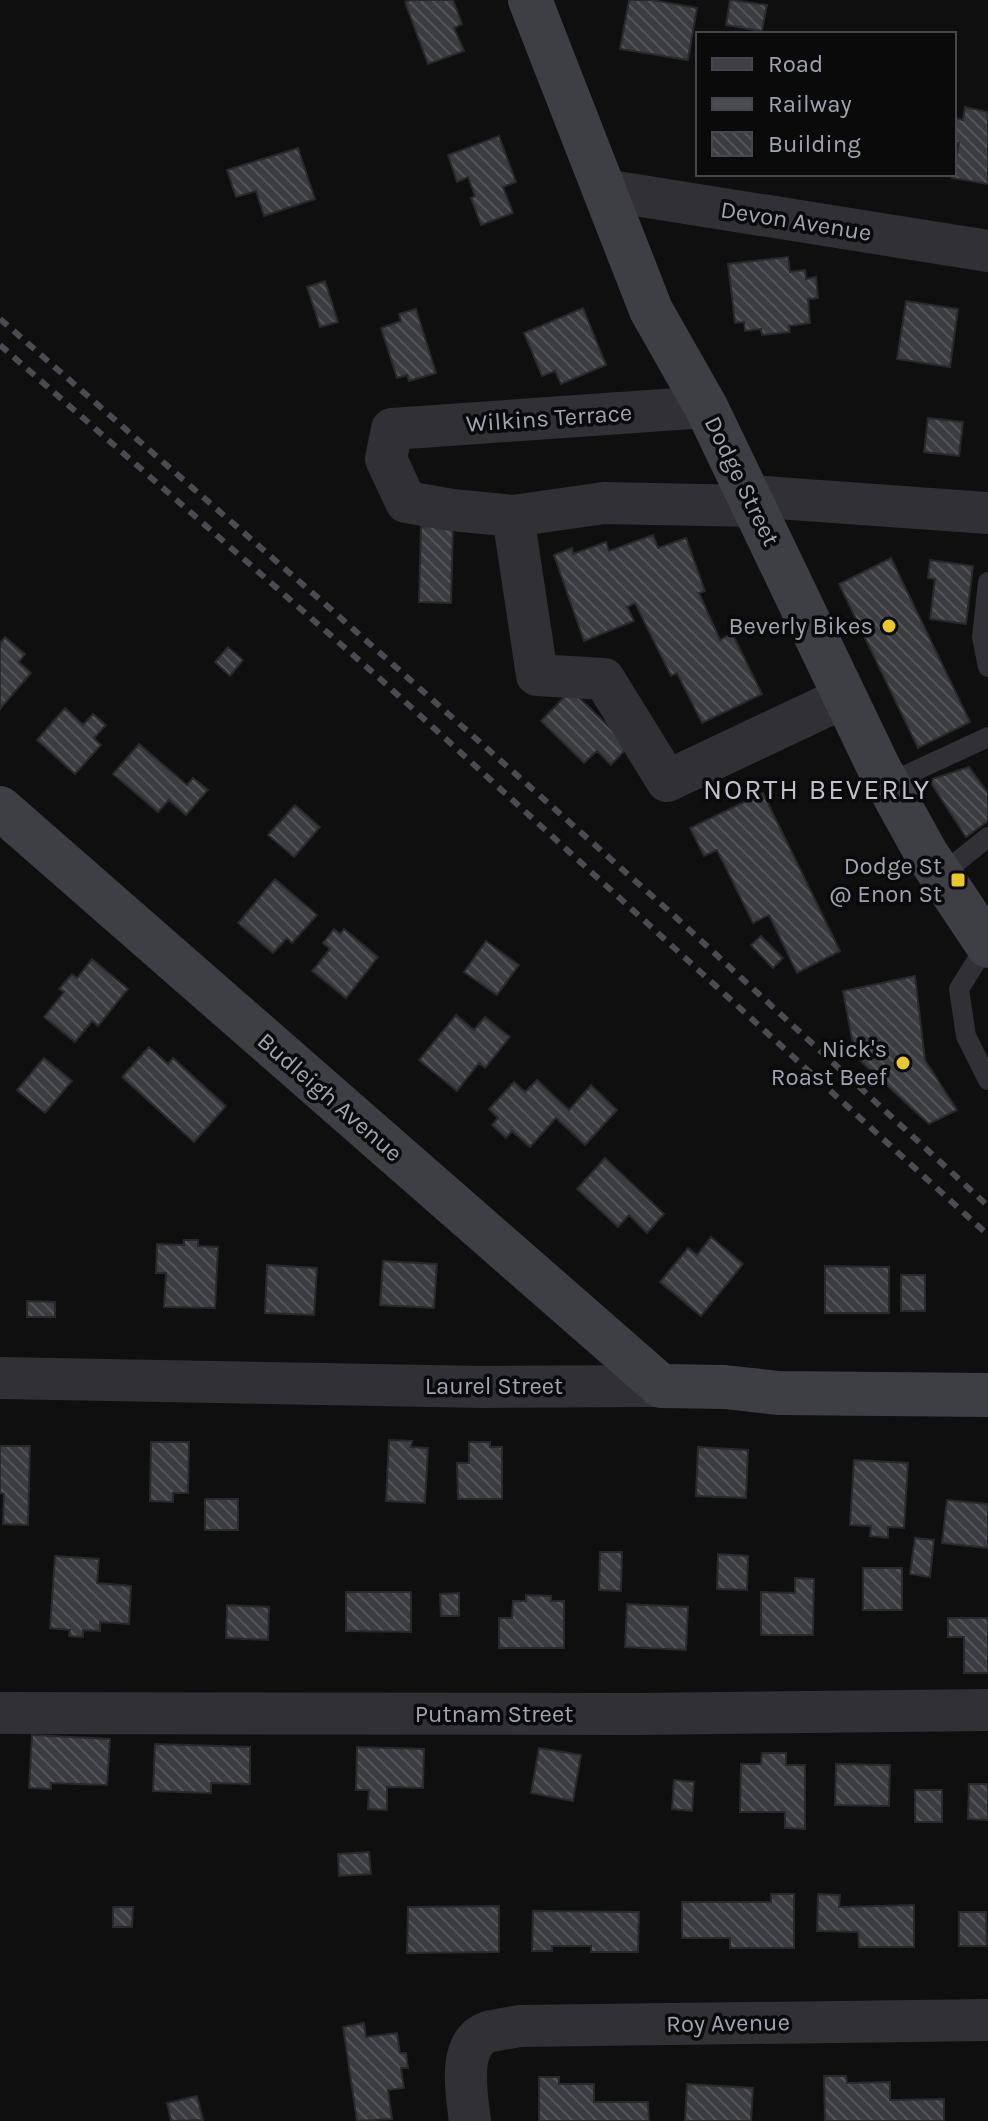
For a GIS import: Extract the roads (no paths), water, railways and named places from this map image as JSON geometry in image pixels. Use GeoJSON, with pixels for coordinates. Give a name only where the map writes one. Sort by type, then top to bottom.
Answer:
{"type":"FeatureCollection","features":[{"type":"Feature","properties":{"kind":"main road","name":"Dodge Street"},"geometry":{"type":"LineString","coordinates":[[530,0],[651,310],[706,407],[887,784],[926,853],[987,945]]}},
{"type":"Feature","properties":{"kind":"main road","name":"Budleigh Avenue"},"geometry":{"type":"LineString","coordinates":[[0,808],[661,1386]]}},
{"type":"Feature","properties":{"kind":"main road","name":"Laurel Street"},"geometry":{"type":"LineString","coordinates":[[661,1386],[725,1387],[778,1393],[988,1395]]}},
{"type":"Feature","properties":{"kind":"street","name":"Devon Avenue"},"geometry":{"type":"LineString","coordinates":[[604,190],[988,251]]}},
{"type":"Feature","properties":{"kind":"street","name":"Wilkins Terrace"},"geometry":{"type":"LineString","coordinates":[[513,516],[406,502],[386,459],[392,429],[706,407]]}},
{"type":"Feature","properties":{"kind":"street"},"geometry":{"type":"LineString","coordinates":[[845,697],[667,781],[604,679],[537,675],[513,516],[604,503],[752,501],[988,513]]}},
{"type":"Feature","properties":{"kind":"street","name":"Laurel Street"},"geometry":{"type":"LineString","coordinates":[[0,1378],[484,1387],[661,1386]]}},
{"type":"Feature","properties":{"kind":"street","name":"Putnam Street"},"geometry":{"type":"LineString","coordinates":[[0,1713],[636,1714],[988,1710]]}},
{"type":"Feature","properties":{"kind":"street","name":"Roy Avenue"},"geometry":{"type":"LineString","coordinates":[[470,2121],[464,2071],[473,2044],[485,2033],[520,2026],[988,2020]]}},
{"type":"Feature","properties":{"kind":"lane"},"geometry":{"type":"LineString","coordinates":[[988,582],[982,637],[988,667]]}},
{"type":"Feature","properties":{"kind":"lane"},"geometry":{"type":"LineString","coordinates":[[887,784],[988,737]]}},
{"type":"Feature","properties":{"kind":"lane"},"geometry":{"type":"LineString","coordinates":[[941,875],[988,837]]}},
{"type":"Feature","properties":{"kind":"lane"},"geometry":{"type":"LineString","coordinates":[[987,945],[959,989],[966,1036],[988,1080]]}},
{"type":"Feature","properties":{"kind":"railway"},"geometry":{"type":"LineString","coordinates":[[0,319],[669,911],[988,1206]]}},
{"type":"Feature","properties":{"kind":"railway"},"geometry":{"type":"LineString","coordinates":[[0,345],[377,676],[988,1235]]}},
{"type":"Feature","properties":{"kind":"place","name":"Beverly Bikes"},"geometry":{"type":"Point","coordinates":[889,626]}},
{"type":"Feature","properties":{"kind":"place","name":"Dodge St @ Enon St"},"geometry":{"type":"Point","coordinates":[958,880]}},
{"type":"Feature","properties":{"kind":"place","name":"Nick's Roast Beef"},"geometry":{"type":"Point","coordinates":[903,1063]}},
{"type":"Feature","properties":{"kind":"district","name":"NORTH BEVERLY"},"geometry":{"type":"Point","coordinates":[817,789]}}]}
